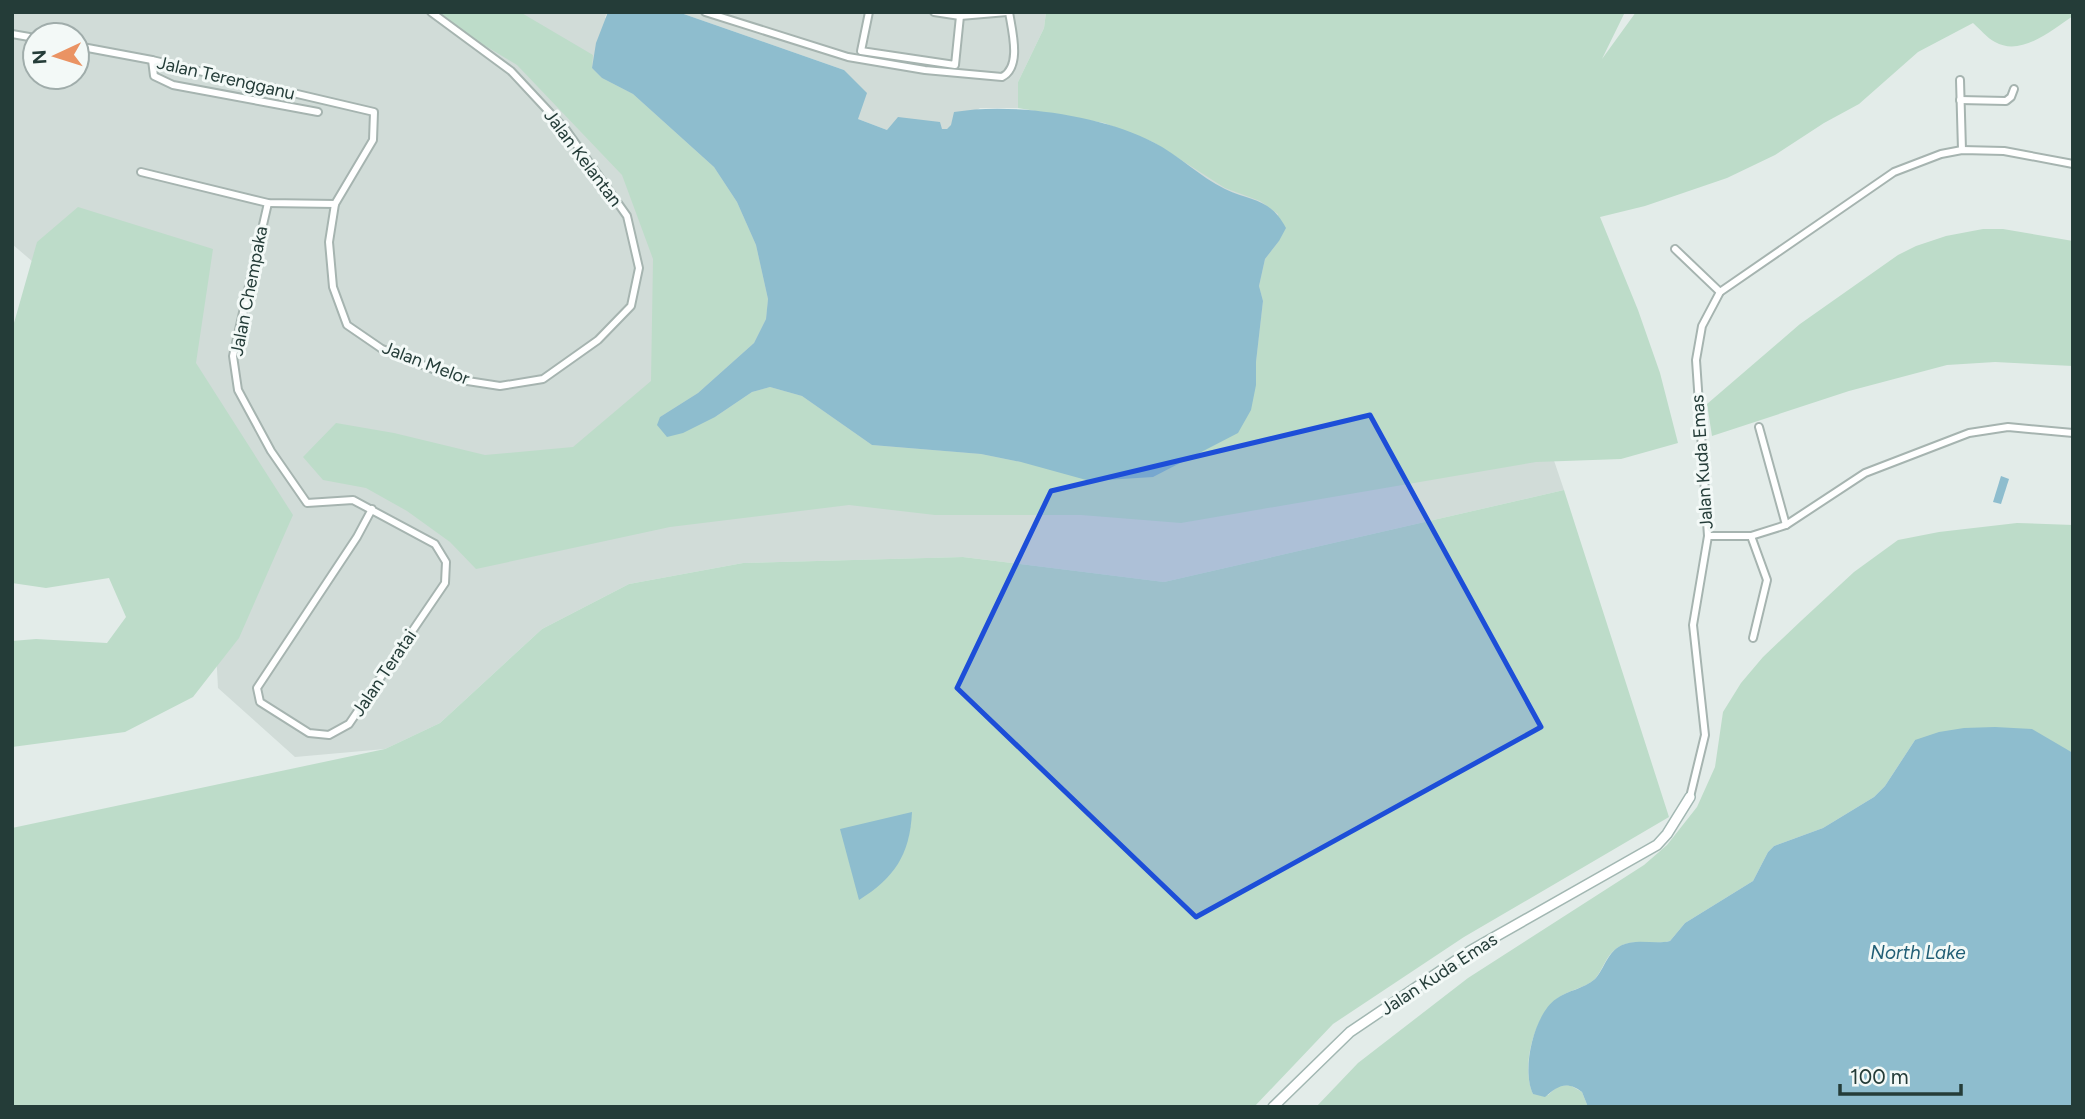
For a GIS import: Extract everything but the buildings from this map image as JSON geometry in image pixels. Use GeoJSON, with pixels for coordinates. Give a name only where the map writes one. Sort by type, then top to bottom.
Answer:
{"type":"FeatureCollection","features":[{"type":"Feature","properties":{"kind":"street","name":"Jalan Kelantan"},"geometry":{"type":"LineString","coordinates":[[431,12],[511,71],[566,130],[627,216],[639,268],[631,306],[598,341]]}},
{"type":"Feature","properties":{"kind":"street"},"geometry":{"type":"LineString","coordinates":[[705,12],[848,57],[925,71],[1002,77],[1009,73],[1013,64],[1008,12],[960,16],[934,12]]}},
{"type":"Feature","properties":{"kind":"street"},"geometry":{"type":"LineString","coordinates":[[869,12],[862,51],[955,65],[960,16]]}},
{"type":"Feature","properties":{"kind":"street","name":"Jalan Terengganu"},"geometry":{"type":"LineString","coordinates":[[91,49],[152,60],[374,112]]}},
{"type":"Feature","properties":{"kind":"street"},"geometry":{"type":"LineString","coordinates":[[152,60],[155,76],[173,85],[318,111]]}},
{"type":"Feature","properties":{"kind":"street"},"geometry":{"type":"LineString","coordinates":[[1959,80],[1962,150]]}},
{"type":"Feature","properties":{"kind":"street"},"geometry":{"type":"LineString","coordinates":[[1960,100],[2006,102],[2014,89]]}},
{"type":"Feature","properties":{"kind":"street","name":"Jalan Melor"},"geometry":{"type":"LineString","coordinates":[[374,112],[373,140],[335,204],[328,242],[333,287],[347,325],[382,349],[461,380],[500,386],[543,379],[598,341]]}},
{"type":"Feature","properties":{"kind":"street","name":"Jalan Kuda Emas"},"geometry":{"type":"LineString","coordinates":[[1273,1107],[1350,1032],[1470,951],[1657,845],[1690,797],[1705,735],[1693,625],[1708,536],[1696,360],[1702,326],[1720,292],[1894,172],[1941,154],[1962,150],[2004,151],[2073,164]]}},
{"type":"Feature","properties":{"kind":"street"},"geometry":{"type":"LineString","coordinates":[[141,172],[268,203],[335,204]]}},
{"type":"Feature","properties":{"kind":"street","name":"Jalan Chempaka"},"geometry":{"type":"LineString","coordinates":[[268,203],[233,356],[238,390],[271,451],[307,503],[353,500],[372,509]]}},
{"type":"Feature","properties":{"kind":"street"},"geometry":{"type":"LineString","coordinates":[[1675,249],[1720,292]]}},
{"type":"Feature","properties":{"kind":"street"},"geometry":{"type":"LineString","coordinates":[[1759,427],[1786,525]]}},
{"type":"Feature","properties":{"kind":"street"},"geometry":{"type":"LineString","coordinates":[[1708,536],[1751,536],[1786,525],[1865,474],[1969,433],[2008,427],[2073,433]]}},
{"type":"Feature","properties":{"kind":"street","name":"Jalan Teratai"},"geometry":{"type":"LineString","coordinates":[[372,509],[435,544],[446,562],[445,583],[349,724],[329,735],[309,733],[260,702],[257,688],[357,537],[372,509]]}},
{"type":"Feature","properties":{"kind":"street"},"geometry":{"type":"LineString","coordinates":[[1751,536],[1767,580],[1753,638]]}},
{"type":"Feature","properties":{"kind":"highlighted area"},"geometry":{"type":"Polygon","coordinates":[[[1370,415],[1541,727],[1196,917],[957,688],[1051,491],[1370,415]]]}},
{"type":"Feature","properties":{"kind":"shaded area"},"geometry":{"type":"Polygon","coordinates":[[[12,12],[608,12],[605,17],[675,131],[1457,175],[1564,490],[1164,582],[963,557],[743,563],[629,584],[542,629],[440,723],[385,749],[295,757],[218,688],[207,482],[150,362],[12,244],[12,12]]]}},
{"type":"Feature","properties":{"kind":"shaded area"},"geometry":{"type":"Polygon","coordinates":[[[678,12],[1046,12],[1044,28],[1018,82],[1018,108],[980,108],[947,129],[887,130],[858,119],[844,70],[678,12]]]}},
{"type":"Feature","properties":{"kind":"green space"},"geometry":{"type":"Polygon","coordinates":[[[429,12],[520,12],[593,55],[592,68],[602,78],[633,94],[714,167],[737,202],[756,245],[768,299],[766,319],[754,343],[698,393],[660,417],[715,417],[752,392],[770,387],[802,396],[872,445],[981,454],[1021,462],[1256,385],[1263,301],[1259,286],[1265,259],[1279,241],[1278,214],[1260,201],[1225,188],[1153,142],[1104,123],[1018,108],[1018,82],[1044,28],[1046,12],[1625,12],[1602,59],[1636,12],[2073,12],[2073,16],[2036,40],[2015,46],[1995,42],[1973,23],[1918,52],[1859,104],[1775,155],[1727,178],[1645,206],[1600,217],[1660,373],[1678,443],[1621,459],[1536,462],[1181,523],[1081,515],[935,515],[849,505],[670,527],[476,569],[450,542],[407,511],[366,488],[323,480],[303,457],[336,423],[394,433],[485,455],[573,447],[651,381],[653,259],[622,175],[517,65],[429,12]]]}},
{"type":"Feature","properties":{"kind":"green space"},"geometry":{"type":"Polygon","coordinates":[[[78,207],[213,249],[196,363],[293,515],[239,638],[193,697],[125,732],[12,747],[12,641],[36,639],[107,643],[126,617],[109,578],[46,588],[12,583],[12,330],[37,242],[78,207]]]}},
{"type":"Feature","properties":{"kind":"green space"},"geometry":{"type":"Polygon","coordinates":[[[1983,229],[2003,229],[2073,241],[2073,366],[1995,362],[1947,365],[1849,391],[1712,436],[1707,404],[1800,324],[1898,255],[1946,236],[1983,229]]]}},
{"type":"Feature","properties":{"kind":"green space"},"geometry":{"type":"Polygon","coordinates":[[[1564,490],[1669,817],[1464,937],[1333,1024],[1254,1107],[12,1107],[12,828],[385,749],[440,723],[542,629],[629,584],[743,563],[963,557],[1164,582],[1564,490]]]}},
{"type":"Feature","properties":{"kind":"green space"},"geometry":{"type":"Polygon","coordinates":[[[2017,523],[2073,525],[2073,753],[2060,747],[1915,740],[1885,786],[1874,797],[1823,828],[1774,846],[1753,881],[1685,923],[1670,941],[1636,942],[1617,948],[1595,979],[1561,996],[1552,1004],[1537,1027],[1529,1055],[1529,1082],[1533,1094],[1548,1095],[1558,1086],[1570,1085],[1582,1092],[1588,1107],[1316,1107],[1358,1063],[1468,978],[1644,865],[1667,845],[1697,807],[1715,767],[1723,712],[1741,683],[1763,657],[1854,572],[1898,540],[1939,532],[2017,523]]]}},
{"type":"Feature","properties":{"kind":"water"},"geometry":{"type":"Polygon","coordinates":[[[608,12],[678,12],[844,70],[867,93],[858,119],[887,130],[898,117],[940,122],[942,129],[947,129],[951,125],[954,112],[977,109],[1029,110],[1083,118],[1153,142],[1216,184],[1267,206],[1286,228],[1265,259],[1259,286],[1263,301],[1256,385],[1251,410],[1238,433],[1153,477],[1090,481],[981,454],[872,445],[802,396],[770,387],[752,392],[715,417],[683,433],[667,437],[657,425],[660,417],[698,393],[754,343],[766,319],[768,299],[756,245],[737,202],[714,167],[633,94],[602,78],[592,68],[596,43],[608,12]]]}},
{"type":"Feature","properties":{"kind":"water"},"geometry":{"type":"Polygon","coordinates":[[[2001,476],[2009,479],[2001,504],[1993,502],[2001,476]]]}},
{"type":"Feature","properties":{"kind":"water","name":"North Lake"},"geometry":{"type":"Polygon","coordinates":[[[1995,727],[2032,729],[2073,753],[2073,1107],[1588,1107],[1582,1092],[1572,1086],[1558,1087],[1545,1097],[1533,1094],[1528,1071],[1529,1057],[1541,1017],[1556,999],[1595,979],[1617,948],[1634,942],[1670,941],[1685,923],[1753,881],[1774,846],[1823,828],[1874,797],[1885,786],[1915,740],[1939,732],[1995,727]]]}},
{"type":"Feature","properties":{"kind":"water"},"geometry":{"type":"Polygon","coordinates":[[[912,812],[908,841],[898,864],[882,883],[859,900],[840,829],[912,812]]]}}]}
